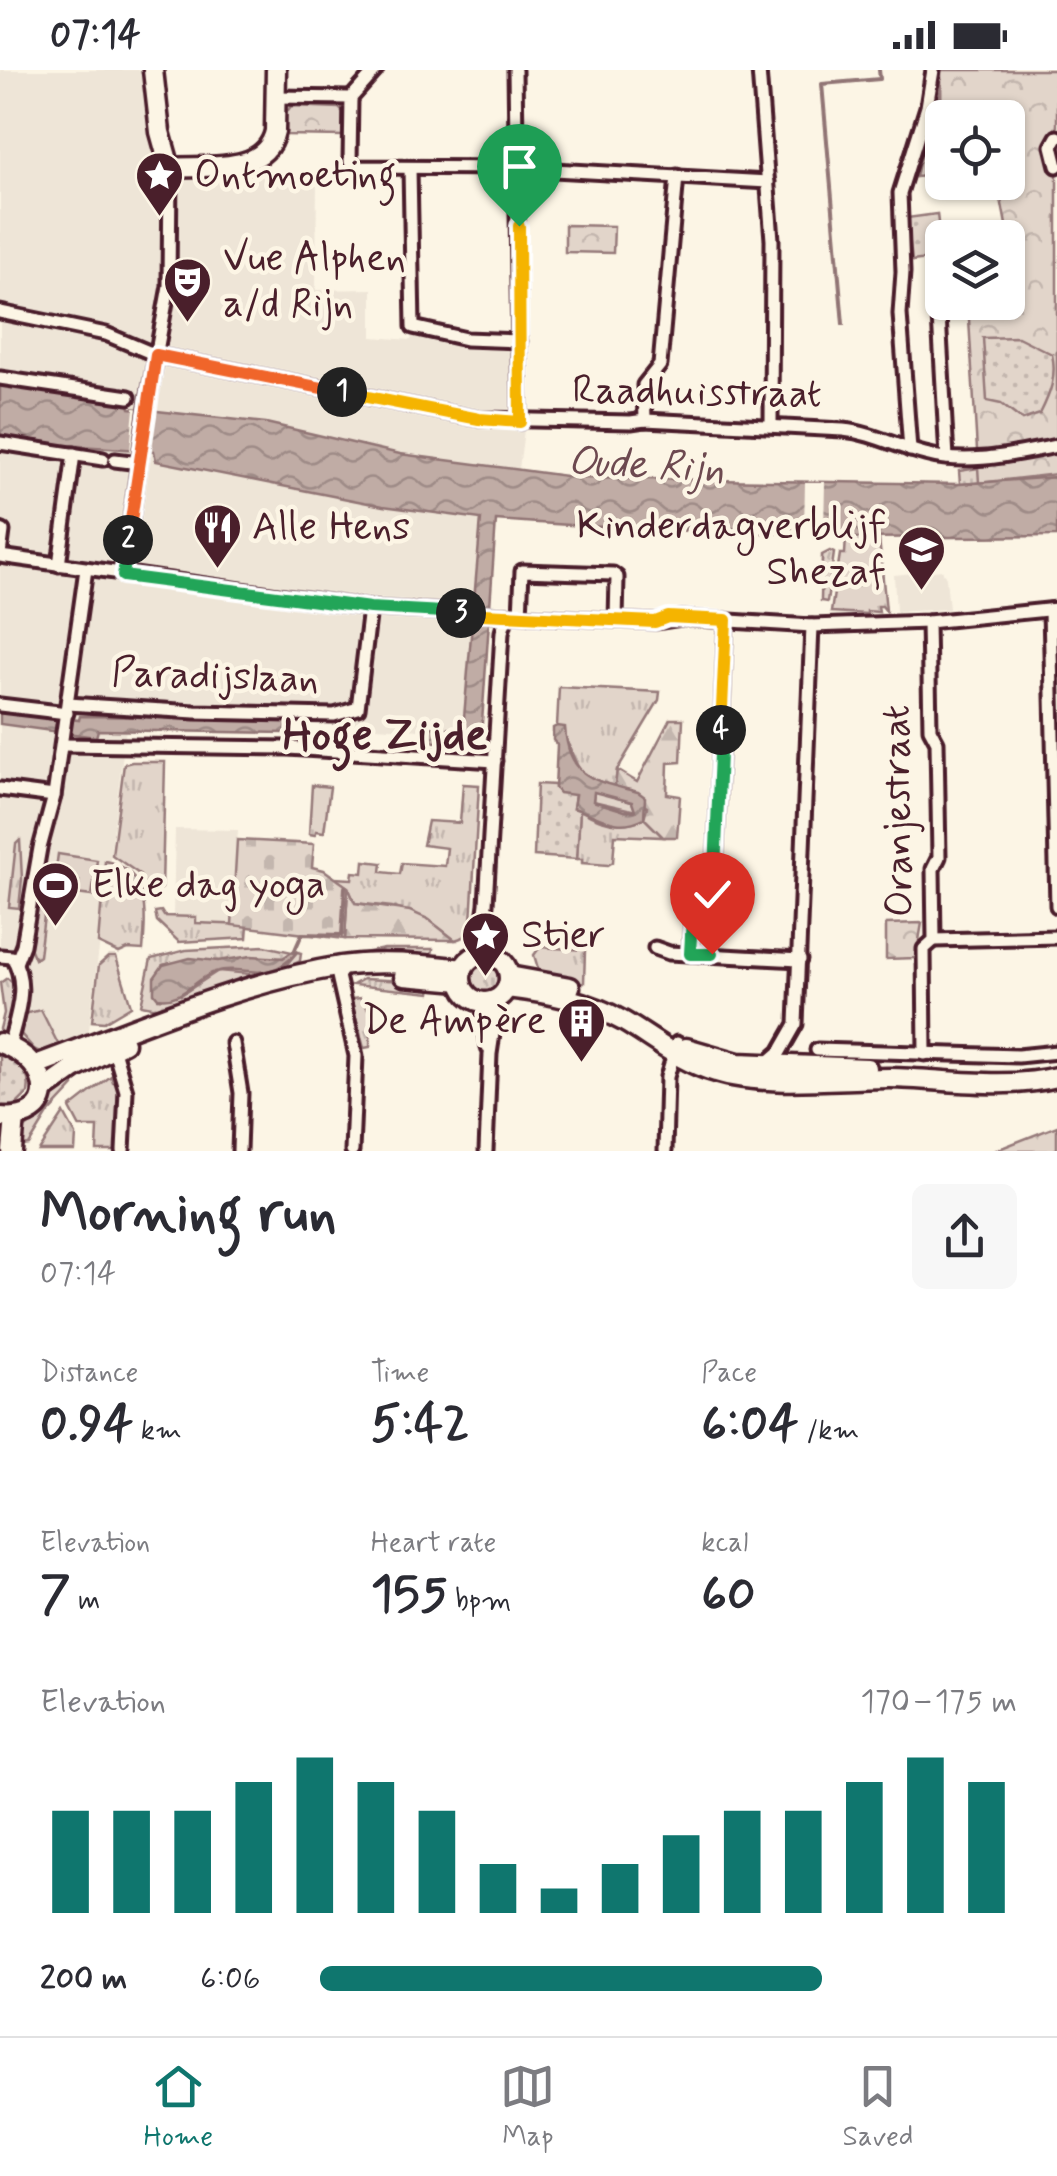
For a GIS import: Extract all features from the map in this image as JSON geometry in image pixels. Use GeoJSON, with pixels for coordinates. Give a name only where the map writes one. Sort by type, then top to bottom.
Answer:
{"type":"FeatureCollection","features":[{"type":"Feature","properties":{"kind":"main road"},"geometry":{"type":"LineString","coordinates":[[153,70],[160,132],[170,168],[240,164],[262,154],[272,140],[276,70]]}},
{"type":"Feature","properties":{"kind":"main road"},"geometry":{"type":"LineString","coordinates":[[485,954],[504,962],[508,982],[487,1002],[468,995],[462,975],[469,960],[485,954]]}},
{"type":"Feature","properties":{"kind":"main road"},"geometry":{"type":"LineString","coordinates":[[36,1066],[204,1003],[341,971],[462,975]]}},
{"type":"Feature","properties":{"kind":"main road"},"geometry":{"type":"LineString","coordinates":[[43,1091],[113,1047],[341,971]]}},
{"type":"Feature","properties":{"kind":"main road"},"geometry":{"type":"LineString","coordinates":[[508,982],[588,1004],[719,1074],[990,1082],[1057,1077]]}},
{"type":"Feature","properties":{"kind":"main road"},"geometry":{"type":"LineString","coordinates":[[4,1045],[36,1066],[43,1082],[36,1106],[7,1117],[12,1151]]}},
{"type":"Feature","properties":{"kind":"main road"},"geometry":{"type":"LineString","coordinates":[[675,1049],[722,1061],[765,1065],[998,1072],[1057,1066]]}},
{"type":"Feature","properties":{"kind":"street"},"geometry":{"type":"LineString","coordinates":[[376,70],[351,98],[350,162],[355,167],[518,168],[768,182]]}},
{"type":"Feature","properties":{"kind":"street"},"geometry":{"type":"LineString","coordinates":[[515,70],[520,422]]}},
{"type":"Feature","properties":{"kind":"street"},"geometry":{"type":"LineString","coordinates":[[759,70],[772,240],[772,424]]}},
{"type":"Feature","properties":{"kind":"street"},"geometry":{"type":"LineString","coordinates":[[910,450],[900,314],[904,272],[900,194],[927,107],[933,70]]}},
{"type":"Feature","properties":{"kind":"street"},"geometry":{"type":"LineString","coordinates":[[276,96],[351,98]]}},
{"type":"Feature","properties":{"kind":"street"},"geometry":{"type":"LineString","coordinates":[[1057,137],[1052,146],[1057,166]]}},
{"type":"Feature","properties":{"kind":"street"},"geometry":{"type":"LineString","coordinates":[[123,576],[147,405],[169,286],[170,168]]}},
{"type":"Feature","properties":{"kind":"street"},"geometry":{"type":"LineString","coordinates":[[410,168],[413,328],[466,340],[520,342]]}},
{"type":"Feature","properties":{"kind":"street"},"geometry":{"type":"LineString","coordinates":[[645,420],[644,385],[660,365],[677,176]]}},
{"type":"Feature","properties":{"kind":"street","name":"Raadhuisstraat"},"geometry":{"type":"LineString","coordinates":[[0,312],[106,334],[156,355],[479,419],[772,424],[865,432],[910,450],[947,458],[974,459],[1057,446]]}},
{"type":"Feature","properties":{"kind":"street"},"geometry":{"type":"LineString","coordinates":[[939,320],[947,458]]}},
{"type":"Feature","properties":{"kind":"street"},"geometry":{"type":"LineString","coordinates":[[0,378],[129,397]]}},
{"type":"Feature","properties":{"kind":"street"},"geometry":{"type":"LineString","coordinates":[[0,444],[109,459],[140,458]]}},
{"type":"Feature","properties":{"kind":"street"},"geometry":{"type":"LineString","coordinates":[[59,565],[74,454]]}},
{"type":"Feature","properties":{"kind":"street"},"geometry":{"type":"LineString","coordinates":[[2,530],[0,555],[123,576],[370,608],[812,626],[928,622],[1054,610],[1057,906]]}},
{"type":"Feature","properties":{"kind":"street"},"geometry":{"type":"LineString","coordinates":[[4,1045],[21,991],[18,958],[54,796],[86,569]]}},
{"type":"Feature","properties":{"kind":"street"},"geometry":{"type":"LineString","coordinates":[[485,954],[502,632],[513,615],[522,571],[613,574],[616,620]]}},
{"type":"Feature","properties":{"kind":"street","name":"Paradijslaan"},"geometry":{"type":"LineString","coordinates":[[0,705],[67,711],[334,715],[358,708],[370,608]]}},
{"type":"Feature","properties":{"kind":"street"},"geometry":{"type":"LineString","coordinates":[[690,954],[692,917],[713,918],[726,620]]}},
{"type":"Feature","properties":{"kind":"street","name":"Oranjestraat"},"geometry":{"type":"LineString","coordinates":[[925,1054],[924,949],[934,940],[933,868],[939,856],[938,742],[930,729],[928,622]]}},
{"type":"Feature","properties":{"kind":"street"},"geometry":{"type":"LineString","coordinates":[[765,1065],[780,1052],[796,1024],[812,626]]}},
{"type":"Feature","properties":{"kind":"street","name":"Paradijslaan"},"geometry":{"type":"LineString","coordinates":[[63,739],[81,746],[288,748],[495,761]]}},
{"type":"Feature","properties":{"kind":"street"},"geometry":{"type":"LineString","coordinates":[[0,789],[54,796]]}},
{"type":"Feature","properties":{"kind":"street"},"geometry":{"type":"LineString","coordinates":[[934,940],[1057,937]]}},
{"type":"Feature","properties":{"kind":"street"},"geometry":{"type":"LineString","coordinates":[[656,948],[690,954],[800,960]]}},
{"type":"Feature","properties":{"kind":"street"},"geometry":{"type":"LineString","coordinates":[[0,956],[18,958]]}},
{"type":"Feature","properties":{"kind":"street"},"geometry":{"type":"LineString","coordinates":[[341,971],[356,1056],[352,1151]]}},
{"type":"Feature","properties":{"kind":"street"},"geometry":{"type":"LineString","coordinates":[[486,1151],[490,1054],[487,1002]]}},
{"type":"Feature","properties":{"kind":"street"},"geometry":{"type":"LineString","coordinates":[[233,1043],[241,1092],[239,1151]]}},
{"type":"Feature","properties":{"kind":"street"},"geometry":{"type":"LineString","coordinates":[[113,1047],[126,1091],[122,1151]]}},
{"type":"Feature","properties":{"kind":"street"},"geometry":{"type":"LineString","coordinates":[[664,1151],[667,1077],[675,1049]]}},
{"type":"Feature","properties":{"kind":"street"},"geometry":{"type":"LineString","coordinates":[[817,1050],[1018,1056],[1057,1052]]}},
{"type":"Feature","properties":{"kind":"shaded area"},"geometry":{"type":"Polygon","coordinates":[[[0,70],[147,70],[160,149],[180,167],[317,174],[316,290],[372,289],[372,337],[411,340],[413,330],[519,344],[525,422],[518,477],[485,519],[465,733],[285,721],[127,720],[87,1046],[48,1057],[14,1039],[17,962],[0,956],[0,70]]]}},
{"type":"Feature","properties":{"kind":"shaded area","name":"Kinderdagverblijf Shezaf"},"geometry":{"type":"Polygon","coordinates":[[[942,570],[949,609],[896,612],[894,575],[942,570]]]}},
{"type":"Feature","properties":{"kind":"shaded area"},"geometry":{"type":"Polygon","coordinates":[[[175,829],[238,830],[232,925],[173,917],[175,829]]]}},
{"type":"Feature","properties":{"kind":"green space"},"geometry":{"type":"Polygon","coordinates":[[[941,70],[1057,70],[1057,474],[979,483],[969,320],[1025,320],[1025,220],[1005,220],[1001,200],[1025,200],[1025,100],[941,100],[941,70]]]}},
{"type":"Feature","properties":{"kind":"green space"},"geometry":{"type":"Polygon","coordinates":[[[291,106],[339,108],[343,112],[343,136],[286,135],[286,113],[291,106]]]}},
{"type":"Feature","properties":{"kind":"green space"},"geometry":{"type":"Polygon","coordinates":[[[925,143],[925,176],[916,177],[925,143]]]}},
{"type":"Feature","properties":{"kind":"green space"},"geometry":{"type":"Polygon","coordinates":[[[937,214],[938,220],[925,220],[925,259],[912,261],[907,218],[937,214]]]}},
{"type":"Feature","properties":{"kind":"green space"},"geometry":{"type":"Polygon","coordinates":[[[565,225],[614,226],[613,253],[565,252],[565,225]]]}},
{"type":"Feature","properties":{"kind":"green space"},"geometry":{"type":"Polygon","coordinates":[[[1018,337],[1052,354],[1054,370],[1040,414],[1022,420],[1001,404],[987,401],[983,338],[1018,337]]]}},
{"type":"Feature","properties":{"kind":"green space"},"geometry":{"type":"Polygon","coordinates":[[[1057,456],[1057,477],[960,484],[959,471],[1057,456]]]}},
{"type":"Feature","properties":{"kind":"green space"},"geometry":{"type":"Polygon","coordinates":[[[846,537],[879,538],[886,611],[878,606],[879,612],[867,614],[831,612],[846,537]]]}},
{"type":"Feature","properties":{"kind":"green space"},"geometry":{"type":"Polygon","coordinates":[[[834,553],[827,602],[821,601],[822,555],[834,553]]]}},
{"type":"Feature","properties":{"kind":"green space"},"geometry":{"type":"Polygon","coordinates":[[[559,687],[660,692],[617,770],[615,786],[588,776],[576,764],[557,726],[559,687]]]}},
{"type":"Feature","properties":{"kind":"green space"},"geometry":{"type":"Polygon","coordinates":[[[670,719],[683,719],[681,762],[668,763],[667,794],[680,796],[677,837],[663,837],[644,818],[647,807],[615,786],[617,770],[637,782],[670,719]]]}},
{"type":"Feature","properties":{"kind":"green space"},"geometry":{"type":"Polygon","coordinates":[[[165,762],[162,888],[152,895],[139,874],[112,855],[124,764],[165,762]]]}},
{"type":"Feature","properties":{"kind":"green space"},"geometry":{"type":"Polygon","coordinates":[[[463,784],[479,785],[471,922],[464,937],[455,940],[428,919],[392,907],[355,903],[348,887],[334,878],[352,879],[353,872],[363,873],[364,861],[382,863],[381,872],[400,874],[402,863],[445,866],[447,848],[423,845],[428,821],[460,823],[463,784]]]}},
{"type":"Feature","properties":{"kind":"green space"},"geometry":{"type":"Polygon","coordinates":[[[537,784],[555,785],[575,795],[573,808],[580,810],[577,859],[534,856],[537,784]]]}},
{"type":"Feature","properties":{"kind":"green space"},"geometry":{"type":"Polygon","coordinates":[[[312,785],[330,787],[324,832],[316,831],[315,835],[309,834],[312,785]]]}},
{"type":"Feature","properties":{"kind":"green space"},"geometry":{"type":"Polygon","coordinates":[[[594,791],[632,802],[636,811],[593,801],[594,791]]]}},
{"type":"Feature","properties":{"kind":"green space"},"geometry":{"type":"Polygon","coordinates":[[[580,810],[611,823],[644,818],[663,837],[615,835],[613,862],[582,863],[582,859],[577,859],[580,810]]]}},
{"type":"Feature","properties":{"kind":"green space"},"geometry":{"type":"Polygon","coordinates":[[[20,840],[19,908],[9,907],[16,844],[20,840]]]}},
{"type":"Feature","properties":{"kind":"green space"},"geometry":{"type":"Polygon","coordinates":[[[237,840],[314,844],[312,867],[324,870],[348,887],[345,939],[232,925],[237,840]]]}},
{"type":"Feature","properties":{"kind":"green space"},"geometry":{"type":"Polygon","coordinates":[[[58,854],[97,860],[92,896],[53,891],[58,854]]]}},
{"type":"Feature","properties":{"kind":"green space"},"geometry":{"type":"Polygon","coordinates":[[[105,861],[120,866],[138,883],[145,922],[143,950],[119,953],[98,943],[105,861]]]}},
{"type":"Feature","properties":{"kind":"green space"},"geometry":{"type":"Polygon","coordinates":[[[348,887],[355,903],[410,911],[428,919],[455,940],[345,939],[348,887]]]}},
{"type":"Feature","properties":{"kind":"green space"},"geometry":{"type":"Polygon","coordinates":[[[36,907],[45,908],[39,956],[35,959],[29,945],[36,907]]]}},
{"type":"Feature","properties":{"kind":"green space"},"geometry":{"type":"Polygon","coordinates":[[[161,911],[164,916],[196,917],[196,923],[248,925],[247,938],[179,942],[157,921],[155,912],[161,911]]]}},
{"type":"Feature","properties":{"kind":"green space"},"geometry":{"type":"Polygon","coordinates":[[[922,923],[916,958],[886,959],[886,924],[922,923]]]}},
{"type":"Feature","properties":{"kind":"green space"},"geometry":{"type":"Polygon","coordinates":[[[265,946],[292,952],[283,958],[163,965],[181,995],[218,971],[251,974],[288,963],[297,952],[301,953],[300,961],[158,1008],[141,1005],[151,959],[186,950],[265,946]]]}},
{"type":"Feature","properties":{"kind":"green space"},"geometry":{"type":"Polygon","coordinates":[[[540,947],[585,950],[584,983],[540,975],[534,955],[540,947]]]}},
{"type":"Feature","properties":{"kind":"green space"},"geometry":{"type":"Polygon","coordinates":[[[384,949],[433,949],[431,960],[305,965],[384,949]]]}},
{"type":"Feature","properties":{"kind":"green space"},"geometry":{"type":"Polygon","coordinates":[[[108,957],[116,957],[131,1006],[104,1022],[92,1021],[99,965],[108,957]]]}},
{"type":"Feature","properties":{"kind":"green space"},"geometry":{"type":"Polygon","coordinates":[[[485,965],[495,969],[499,979],[495,989],[485,993],[475,989],[471,979],[475,969],[485,965]]]}},
{"type":"Feature","properties":{"kind":"green space"},"geometry":{"type":"Polygon","coordinates":[[[7,978],[14,984],[15,1004],[2,1034],[0,983],[7,978]]]}},
{"type":"Feature","properties":{"kind":"green space"},"geometry":{"type":"Polygon","coordinates":[[[363,979],[432,982],[430,993],[353,985],[363,979]]]}},
{"type":"Feature","properties":{"kind":"green space"},"geometry":{"type":"Polygon","coordinates":[[[360,998],[371,1013],[370,1047],[364,1048],[351,999],[360,998]]]}},
{"type":"Feature","properties":{"kind":"green space"},"geometry":{"type":"Polygon","coordinates":[[[41,1010],[62,1052],[46,1055],[34,1049],[21,1034],[23,1014],[41,1010]]]}},
{"type":"Feature","properties":{"kind":"green space"},"geometry":{"type":"Polygon","coordinates":[[[0,1055],[18,1065],[28,1079],[28,1093],[16,1105],[0,1106],[0,1055]]]}},
{"type":"Feature","properties":{"kind":"green space"},"geometry":{"type":"Polygon","coordinates":[[[72,1076],[74,1086],[48,1114],[29,1145],[16,1147],[22,1131],[40,1116],[54,1090],[72,1076]]]}},
{"type":"Feature","properties":{"kind":"green space"},"geometry":{"type":"Polygon","coordinates":[[[111,1076],[118,1083],[117,1151],[97,1151],[98,1127],[80,1127],[70,1108],[111,1076]]]}},
{"type":"Feature","properties":{"kind":"green space"},"geometry":{"type":"Polygon","coordinates":[[[64,1113],[76,1135],[75,1151],[39,1151],[64,1113]]]}},
{"type":"Feature","properties":{"kind":"green space"},"geometry":{"type":"Polygon","coordinates":[[[1057,1126],[1057,1149],[1052,1151],[994,1151],[1057,1126]]]}},
{"type":"Feature","properties":{"kind":"water"},"geometry":{"type":"Polygon","coordinates":[[[0,384],[129,404],[130,408],[266,423],[400,454],[581,478],[960,484],[1057,477],[1057,536],[855,538],[827,534],[826,527],[801,527],[800,534],[496,520],[481,737],[475,744],[422,741],[423,727],[463,729],[481,519],[383,506],[156,461],[154,451],[64,445],[0,435],[0,384]]]}},
{"type":"Feature","properties":{"kind":"water"},"geometry":{"type":"Polygon","coordinates":[[[0,710],[79,720],[80,716],[287,719],[286,733],[98,730],[96,737],[0,724],[0,710]]]}},
{"type":"Feature","properties":{"kind":"water"},"geometry":{"type":"Polygon","coordinates":[[[565,727],[572,758],[587,775],[645,797],[644,818],[616,823],[573,808],[575,795],[559,793],[555,788],[557,745],[553,728],[565,727]],[[594,792],[593,801],[625,811],[635,811],[632,802],[594,792]]]}},
{"type":"Feature","properties":{"kind":"water"},"geometry":{"type":"Polygon","coordinates":[[[297,952],[275,969],[215,972],[175,997],[158,998],[154,993],[154,978],[163,965],[190,958],[283,958],[297,952]]]}},
{"type":"Feature","properties":{"kind":"pier"},"geometry":{"type":"Polygon","coordinates":[[[134,408],[157,411],[151,454],[130,451],[134,408]]]}},
{"type":"Feature","properties":{"kind":"pier"},"geometry":{"type":"Polygon","coordinates":[[[805,482],[825,482],[824,531],[804,530],[805,482]]]}},
{"type":"Feature","properties":{"kind":"waterway"},"geometry":{"type":"LineString","coordinates":[[843,324],[822,84],[880,79],[879,70]]}},
{"type":"Feature","properties":{"kind":"waterway"},"geometry":{"type":"LineString","coordinates":[[294,952],[302,934],[342,935],[345,887]]}},
{"type":"Feature","properties":{"kind":"place","name":"Ontmoeting"},"geometry":{"type":"Point","coordinates":[159,218]}},
{"type":"Feature","properties":{"kind":"place","name":"Vue Alphen a/d Rijn"},"geometry":{"type":"Point","coordinates":[188,324]}},
{"type":"Feature","properties":{"kind":"place","name":"Alle Hens"},"geometry":{"type":"Point","coordinates":[217,570]}},
{"type":"Feature","properties":{"kind":"place","name":"Kinderdagverblijf Shezaf"},"geometry":{"type":"Point","coordinates":[921,592]}},
{"type":"Feature","properties":{"kind":"place","name":"Elke dag yoga"},"geometry":{"type":"Point","coordinates":[56,928]}},
{"type":"Feature","properties":{"kind":"place","name":"Stier"},"geometry":{"type":"Point","coordinates":[486,978]}},
{"type":"Feature","properties":{"kind":"place","name":"De Ampère"},"geometry":{"type":"Point","coordinates":[581,1064]}},
{"type":"Feature","properties":{"kind":"district","name":"Hoge Zijde"},"geometry":{"type":"Point","coordinates":[385,736]}},
{"type":"Feature","properties":{"kind":"route"},"geometry":{"type":"LineString","coordinates":[[519,226],[520,422],[405,406],[156,355],[123,576],[370,608],[655,622],[668,617],[726,620],[713,918],[692,917],[690,954],[712,954]]}},
{"type":"Feature","properties":{"kind":"water label","name":"Oude Rijn"},"geometry":{"type":"Point","coordinates":[646,466]}}]}
